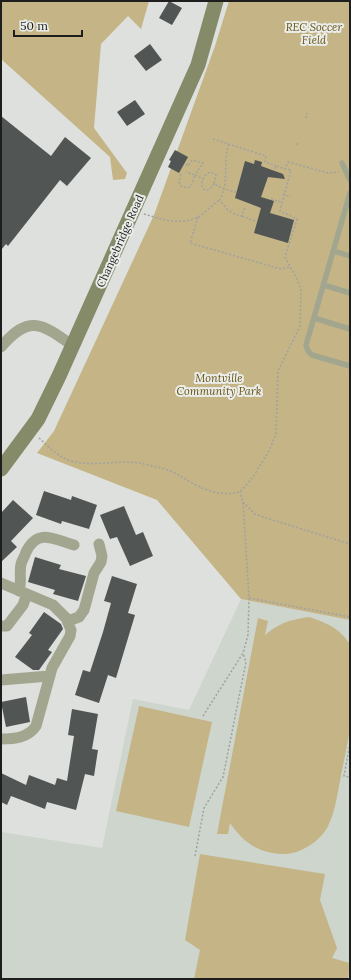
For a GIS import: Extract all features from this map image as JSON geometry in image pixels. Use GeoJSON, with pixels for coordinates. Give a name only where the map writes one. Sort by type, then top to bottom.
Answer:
{"type":"FeatureCollection","features":[{"type":"Feature","properties":{"kind":"main road","name":"Changebridge Road"},"geometry":{"type":"LineString","coordinates":[[1,469],[38,419],[73,346],[198,65],[216,1]]}},
{"type":"Feature","properties":{"kind":"street"},"geometry":{"type":"LineString","coordinates":[[1,348],[21,328],[33,325],[45,328],[73,346]]}},
{"type":"Feature","properties":{"kind":"street"},"geometry":{"type":"LineString","coordinates":[[1,626],[7,626],[23,605],[21,564],[30,545],[38,538],[44,536],[74,545]]}},
{"type":"Feature","properties":{"kind":"street"},"geometry":{"type":"LineString","coordinates":[[68,621],[79,617],[84,610],[94,573],[101,562],[102,556],[99,544]]}},
{"type":"Feature","properties":{"kind":"street"},"geometry":{"type":"LineString","coordinates":[[1,584],[53,605],[63,613],[68,621],[70,636],[49,676],[42,708],[33,731],[22,737],[1,738]]}},
{"type":"Feature","properties":{"kind":"street"},"geometry":{"type":"LineString","coordinates":[[1,680],[49,676]]}},
{"type":"Feature","properties":{"kind":"lane"},"geometry":{"type":"LineString","coordinates":[[342,163],[347,170],[350,180]]}},
{"type":"Feature","properties":{"kind":"lane"},"geometry":{"type":"LineString","coordinates":[[350,193],[324,286],[306,343],[307,350],[312,355],[350,366]]}},
{"type":"Feature","properties":{"kind":"lane"},"geometry":{"type":"LineString","coordinates":[[334,251],[350,256]]}},
{"type":"Feature","properties":{"kind":"lane"},"geometry":{"type":"LineString","coordinates":[[324,286],[350,293]]}},
{"type":"Feature","properties":{"kind":"lane"},"geometry":{"type":"LineString","coordinates":[[314,318],[350,329]]}},
{"type":"Feature","properties":{"kind":"path"},"geometry":{"type":"LineString","coordinates":[[306,118],[308,113]]}},
{"type":"Feature","properties":{"kind":"path"},"geometry":{"type":"LineString","coordinates":[[37,436],[67,460],[88,464],[131,462],[142,463],[168,470],[202,489],[218,494],[240,492],[257,471],[269,451],[276,434],[278,371],[300,326],[301,290],[285,257],[297,218],[280,211],[290,170],[265,162],[266,156],[213,139]]}},
{"type":"Feature","properties":{"kind":"path"},"geometry":{"type":"LineString","coordinates":[[297,145],[298,141]]}},
{"type":"Feature","properties":{"kind":"path"},"geometry":{"type":"LineString","coordinates":[[229,144],[226,152],[227,178],[220,200],[214,203],[198,218],[190,243],[281,269],[290,267]]}},
{"type":"Feature","properties":{"kind":"path"},"geometry":{"type":"LineString","coordinates":[[181,174],[179,182],[181,186],[188,188],[192,184],[195,175],[203,163],[192,160],[188,166],[186,164]]}},
{"type":"Feature","properties":{"kind":"path"},"geometry":{"type":"LineString","coordinates":[[285,169],[288,162],[328,173],[347,170]]}},
{"type":"Feature","properties":{"kind":"path"},"geometry":{"type":"LineString","coordinates":[[186,172],[203,179]]}},
{"type":"Feature","properties":{"kind":"path"},"geometry":{"type":"LineString","coordinates":[[210,172],[216,175],[214,184],[210,190],[205,190],[202,188],[203,179],[210,172]]}},
{"type":"Feature","properties":{"kind":"path"},"geometry":{"type":"LineString","coordinates":[[214,184],[236,192]]}},
{"type":"Feature","properties":{"kind":"path"},"geometry":{"type":"LineString","coordinates":[[283,194],[291,197]]}},
{"type":"Feature","properties":{"kind":"path"},"geometry":{"type":"LineString","coordinates":[[271,199],[281,202]]}},
{"type":"Feature","properties":{"kind":"path"},"geometry":{"type":"LineString","coordinates":[[220,200],[227,210],[233,215],[242,216],[255,221]]}},
{"type":"Feature","properties":{"kind":"path"},"geometry":{"type":"LineString","coordinates":[[242,216],[245,207]]}},
{"type":"Feature","properties":{"kind":"path"},"geometry":{"type":"LineString","coordinates":[[143,214],[177,222],[198,218]]}},
{"type":"Feature","properties":{"kind":"path"},"geometry":{"type":"LineString","coordinates":[[204,716],[243,653],[248,635],[249,598],[243,502],[240,492]]}},
{"type":"Feature","properties":{"kind":"path"},"geometry":{"type":"LineString","coordinates":[[243,502],[255,514],[263,518],[350,544]]}},
{"type":"Feature","properties":{"kind":"path"},"geometry":{"type":"LineString","coordinates":[[249,598],[350,617]]}},
{"type":"Feature","properties":{"kind":"path"},"geometry":{"type":"LineString","coordinates":[[195,856],[204,808],[223,777],[246,662],[243,653]]}},
{"type":"Feature","properties":{"kind":"path"},"geometry":{"type":"LineString","coordinates":[[350,743],[344,776],[350,777]]}},
{"type":"Feature","properties":{"kind":"shaded area"},"geometry":{"type":"Polygon","coordinates":[[[241,599],[350,620],[350,979],[1,979],[1,832],[102,848],[133,699],[189,710],[241,599]]]}},
{"type":"Feature","properties":{"kind":"green space"},"geometry":{"type":"Polygon","coordinates":[[[1,1],[149,1],[141,29],[128,16],[101,44],[94,128],[127,173],[125,179],[113,180],[110,157],[1,59],[1,1]]]}},
{"type":"Feature","properties":{"kind":"green space","name":"Montville Community Park"},"geometry":{"type":"Polygon","coordinates":[[[229,1],[350,1],[350,620],[241,599],[157,500],[37,453],[54,431],[154,215],[215,46],[229,1]]]}},
{"type":"Feature","properties":{"kind":"green space"},"geometry":{"type":"Polygon","coordinates":[[[309,617],[337,630],[350,644],[350,726],[347,747],[335,804],[327,828],[314,843],[302,850],[288,854],[273,853],[258,849],[246,841],[230,823],[228,834],[217,834],[258,618],[268,621],[265,635],[286,622],[309,617]]]}},
{"type":"Feature","properties":{"kind":"green space"},"geometry":{"type":"Polygon","coordinates":[[[139,706],[212,722],[189,827],[116,811],[139,706]]]}},
{"type":"Feature","properties":{"kind":"green space"},"geometry":{"type":"Polygon","coordinates":[[[200,854],[325,874],[320,900],[337,948],[332,958],[350,963],[348,979],[194,979],[200,950],[185,940],[200,854]]]}},
{"type":"Feature","properties":{"kind":"building"},"geometry":{"type":"Polygon","coordinates":[[[169,1],[182,8],[172,25],[159,18],[169,1]]]}},
{"type":"Feature","properties":{"kind":"building"},"geometry":{"type":"Polygon","coordinates":[[[150,44],[162,60],[146,71],[134,56],[150,44]]]}},
{"type":"Feature","properties":{"kind":"building"},"geometry":{"type":"Polygon","coordinates":[[[135,100],[145,114],[127,126],[117,112],[135,100]]]}},
{"type":"Feature","properties":{"kind":"building"},"geometry":{"type":"Polygon","coordinates":[[[1,116],[51,156],[65,137],[91,158],[67,186],[60,180],[8,246],[6,244],[1,250],[1,116]]]}},
{"type":"Feature","properties":{"kind":"building"},"geometry":{"type":"Polygon","coordinates":[[[175,150],[188,157],[179,173],[168,167],[171,161],[169,160],[175,150]]]}},
{"type":"Feature","properties":{"kind":"building"},"geometry":{"type":"Polygon","coordinates":[[[255,160],[262,162],[261,166],[283,174],[285,179],[268,177],[261,197],[274,201],[270,213],[294,220],[288,243],[254,233],[261,208],[235,198],[245,161],[254,164],[255,160]]]}},
{"type":"Feature","properties":{"kind":"building"},"geometry":{"type":"Polygon","coordinates":[[[44,491],[71,500],[72,496],[97,505],[89,529],[62,521],[61,524],[36,515],[44,491]]]}},
{"type":"Feature","properties":{"kind":"building"},"geometry":{"type":"Polygon","coordinates":[[[13,500],[33,518],[11,541],[17,547],[1,562],[1,513],[13,500]]]}},
{"type":"Feature","properties":{"kind":"building"},"geometry":{"type":"Polygon","coordinates":[[[124,506],[136,535],[143,532],[153,556],[130,566],[117,537],[110,539],[100,515],[124,506]]]}},
{"type":"Feature","properties":{"kind":"building"},"geometry":{"type":"Polygon","coordinates":[[[35,557],[61,565],[59,569],[86,576],[78,601],[53,594],[55,590],[28,582],[35,557]]]}},
{"type":"Feature","properties":{"kind":"building"},"geometry":{"type":"Polygon","coordinates":[[[112,576],[137,584],[128,613],[135,615],[116,678],[108,675],[99,703],[75,695],[83,670],[90,672],[103,632],[111,603],[104,601],[112,576]]]}},
{"type":"Feature","properties":{"kind":"building"},"geometry":{"type":"Polygon","coordinates":[[[44,612],[61,624],[63,629],[48,650],[52,652],[39,670],[33,670],[15,657],[32,635],[29,633],[44,612]]]}},
{"type":"Feature","properties":{"kind":"building"},"geometry":{"type":"Polygon","coordinates":[[[26,697],[30,722],[6,727],[1,702],[26,697]]]}},
{"type":"Feature","properties":{"kind":"building"},"geometry":{"type":"Polygon","coordinates":[[[72,709],[98,714],[92,749],[98,750],[94,776],[85,774],[76,810],[47,802],[45,809],[11,796],[7,805],[1,802],[1,773],[26,785],[29,775],[55,785],[57,778],[67,781],[74,736],[68,735],[72,709]]]}},
{"type":"Feature","properties":{"kind":"park label","name":"REC Soccer Field"},"geometry":{"type":"Point","coordinates":[314,33]}}]}
